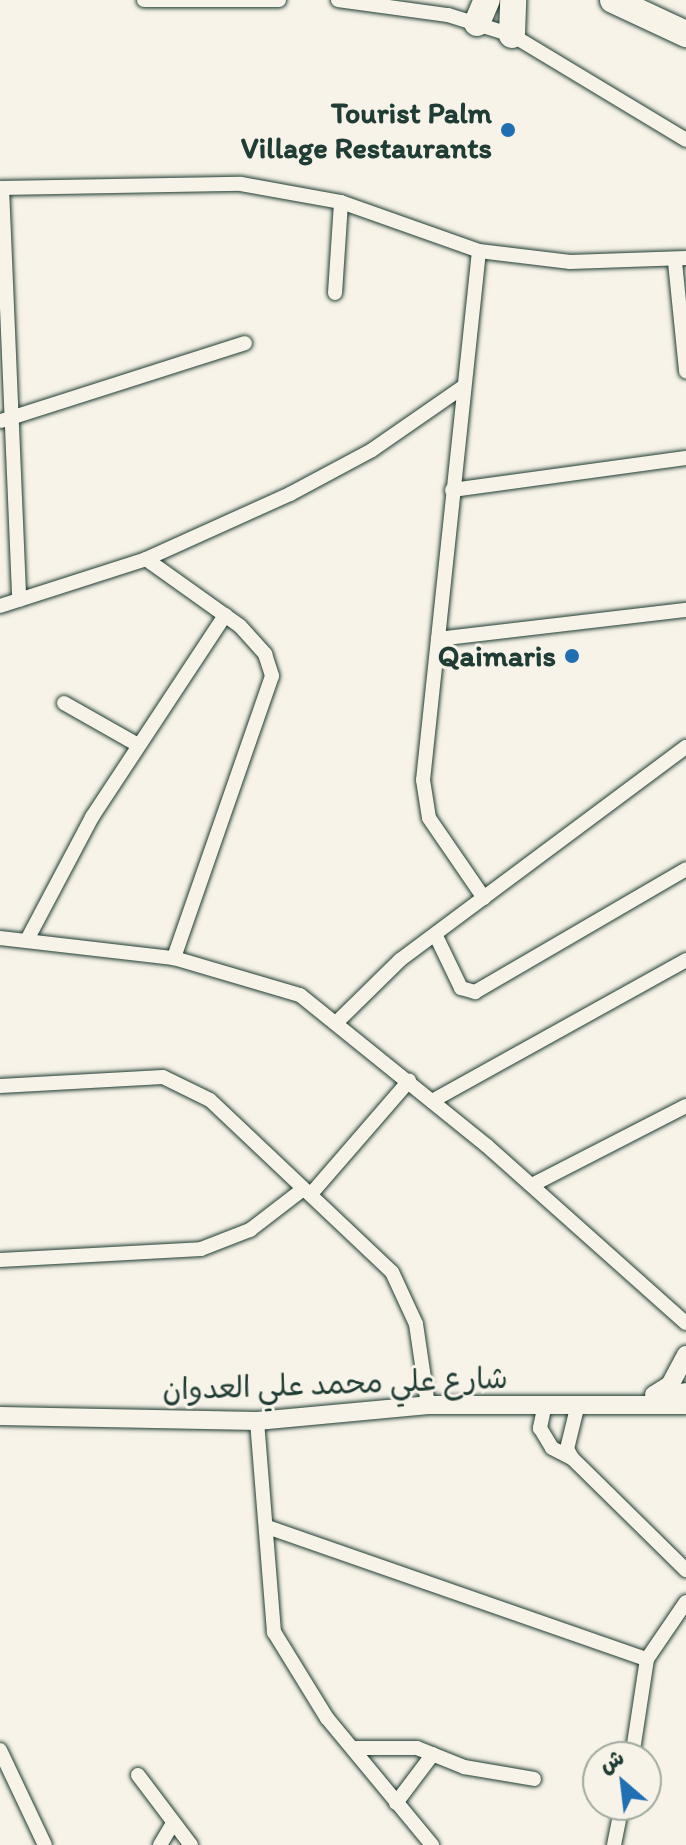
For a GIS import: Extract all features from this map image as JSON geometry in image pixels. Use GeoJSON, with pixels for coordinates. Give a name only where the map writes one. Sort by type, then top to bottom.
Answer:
{"type":"FeatureCollection","features":[{"type":"Feature","properties":{"kind":"highway"},"geometry":{"type":"LineString","coordinates":[[512,35],[513,0]]}},
{"type":"Feature","properties":{"kind":"highway"},"geometry":{"type":"LineString","coordinates":[[613,0],[686,34]]}},
{"type":"Feature","properties":{"kind":"street"},"geometry":{"type":"LineString","coordinates":[[144,0],[279,0]]}},
{"type":"Feature","properties":{"kind":"street"},"geometry":{"type":"LineString","coordinates":[[338,0],[482,11],[512,35],[686,140]]}},
{"type":"Feature","properties":{"kind":"street"},"geometry":{"type":"LineString","coordinates":[[19,600],[4,420],[1,188],[182,181],[341,202],[479,251],[570,262],[681,260],[686,371]]}},
{"type":"Feature","properties":{"kind":"street"},"geometry":{"type":"LineString","coordinates":[[335,293],[341,202]]}},
{"type":"Feature","properties":{"kind":"street"},"geometry":{"type":"LineString","coordinates":[[479,251],[452,490],[424,798],[440,840],[484,898]]}},
{"type":"Feature","properties":{"kind":"street"},"geometry":{"type":"LineString","coordinates":[[4,420],[245,343]]}},
{"type":"Feature","properties":{"kind":"street"},"geometry":{"type":"LineString","coordinates":[[0,606],[146,559],[372,450],[463,387]]}},
{"type":"Feature","properties":{"kind":"street"},"geometry":{"type":"LineString","coordinates":[[452,490],[686,458]]}},
{"type":"Feature","properties":{"kind":"street"},"geometry":{"type":"LineString","coordinates":[[146,559],[225,615],[265,654],[271,687],[174,958]]}},
{"type":"Feature","properties":{"kind":"street"},"geometry":{"type":"LineString","coordinates":[[438,639],[686,610]]}},
{"type":"Feature","properties":{"kind":"street"},"geometry":{"type":"LineString","coordinates":[[28,938],[58,873],[225,615]]}},
{"type":"Feature","properties":{"kind":"street"},"geometry":{"type":"LineString","coordinates":[[64,703],[138,745]]}},
{"type":"Feature","properties":{"kind":"street"},"geometry":{"type":"LineString","coordinates":[[339,1020],[484,898],[686,747]]}},
{"type":"Feature","properties":{"kind":"street"},"geometry":{"type":"LineString","coordinates":[[436,936],[461,988],[475,992],[686,869]]}},
{"type":"Feature","properties":{"kind":"street"},"geometry":{"type":"LineString","coordinates":[[0,938],[28,938],[174,958],[272,982],[339,1020],[532,1185],[686,1323]]}},
{"type":"Feature","properties":{"kind":"street"},"geometry":{"type":"LineString","coordinates":[[432,1101],[686,960]]}},
{"type":"Feature","properties":{"kind":"street"},"geometry":{"type":"LineString","coordinates":[[0,1086],[163,1077],[240,1124],[306,1192],[375,1252],[407,1297],[428,1405]]}},
{"type":"Feature","properties":{"kind":"street"},"geometry":{"type":"LineString","coordinates":[[0,1260],[201,1249],[243,1234],[306,1192],[409,1081]]}},
{"type":"Feature","properties":{"kind":"street"},"geometry":{"type":"LineString","coordinates":[[532,1185],[686,1106]]}},
{"type":"Feature","properties":{"kind":"street"},"geometry":{"type":"LineString","coordinates":[[651,1397],[670,1385],[686,1355]]}},
{"type":"Feature","properties":{"kind":"street","name":"شارع علي محمد علي العدوان"},"geometry":{"type":"LineString","coordinates":[[625,1404],[686,1392]]}},
{"type":"Feature","properties":{"kind":"street"},"geometry":{"type":"LineString","coordinates":[[545,1404],[542,1435],[572,1458],[686,1570]]}},
{"type":"Feature","properties":{"kind":"street"},"geometry":{"type":"LineString","coordinates":[[572,1458],[567,1449],[578,1404]]}},
{"type":"Feature","properties":{"kind":"street","name":"شارع علي محمد علي العدوان"},"geometry":{"type":"LineString","coordinates":[[0,1416],[257,1421],[428,1405],[686,1405]]}},
{"type":"Feature","properties":{"kind":"street"},"geometry":{"type":"LineString","coordinates":[[257,1421],[270,1528],[274,1632],[309,1693],[432,1845]]}},
{"type":"Feature","properties":{"kind":"street"},"geometry":{"type":"LineString","coordinates":[[270,1528],[647,1659]]}},
{"type":"Feature","properties":{"kind":"street"},"geometry":{"type":"LineString","coordinates":[[634,1741],[647,1659],[686,1602]]}},
{"type":"Feature","properties":{"kind":"street"},"geometry":{"type":"LineString","coordinates":[[355,1748],[433,1754],[534,1779]]}},
{"type":"Feature","properties":{"kind":"street"},"geometry":{"type":"LineString","coordinates":[[0,1750],[45,1845]]}},
{"type":"Feature","properties":{"kind":"street"},"geometry":{"type":"LineString","coordinates":[[396,1803],[433,1754]]}},
{"type":"Feature","properties":{"kind":"street"},"geometry":{"type":"LineString","coordinates":[[138,1775],[191,1845]]}},
{"type":"Feature","properties":{"kind":"street"},"geometry":{"type":"LineString","coordinates":[[614,1845],[619,1821]]}},
{"type":"Feature","properties":{"kind":"street"},"geometry":{"type":"LineString","coordinates":[[160,1845],[173,1823]]}},
{"type":"Feature","properties":{"kind":"place","name":"Tourist Palm Village Restaurants"},"geometry":{"type":"Point","coordinates":[508,130]}},
{"type":"Feature","properties":{"kind":"place","name":"Qaimaris"},"geometry":{"type":"Point","coordinates":[572,656]}}]}
